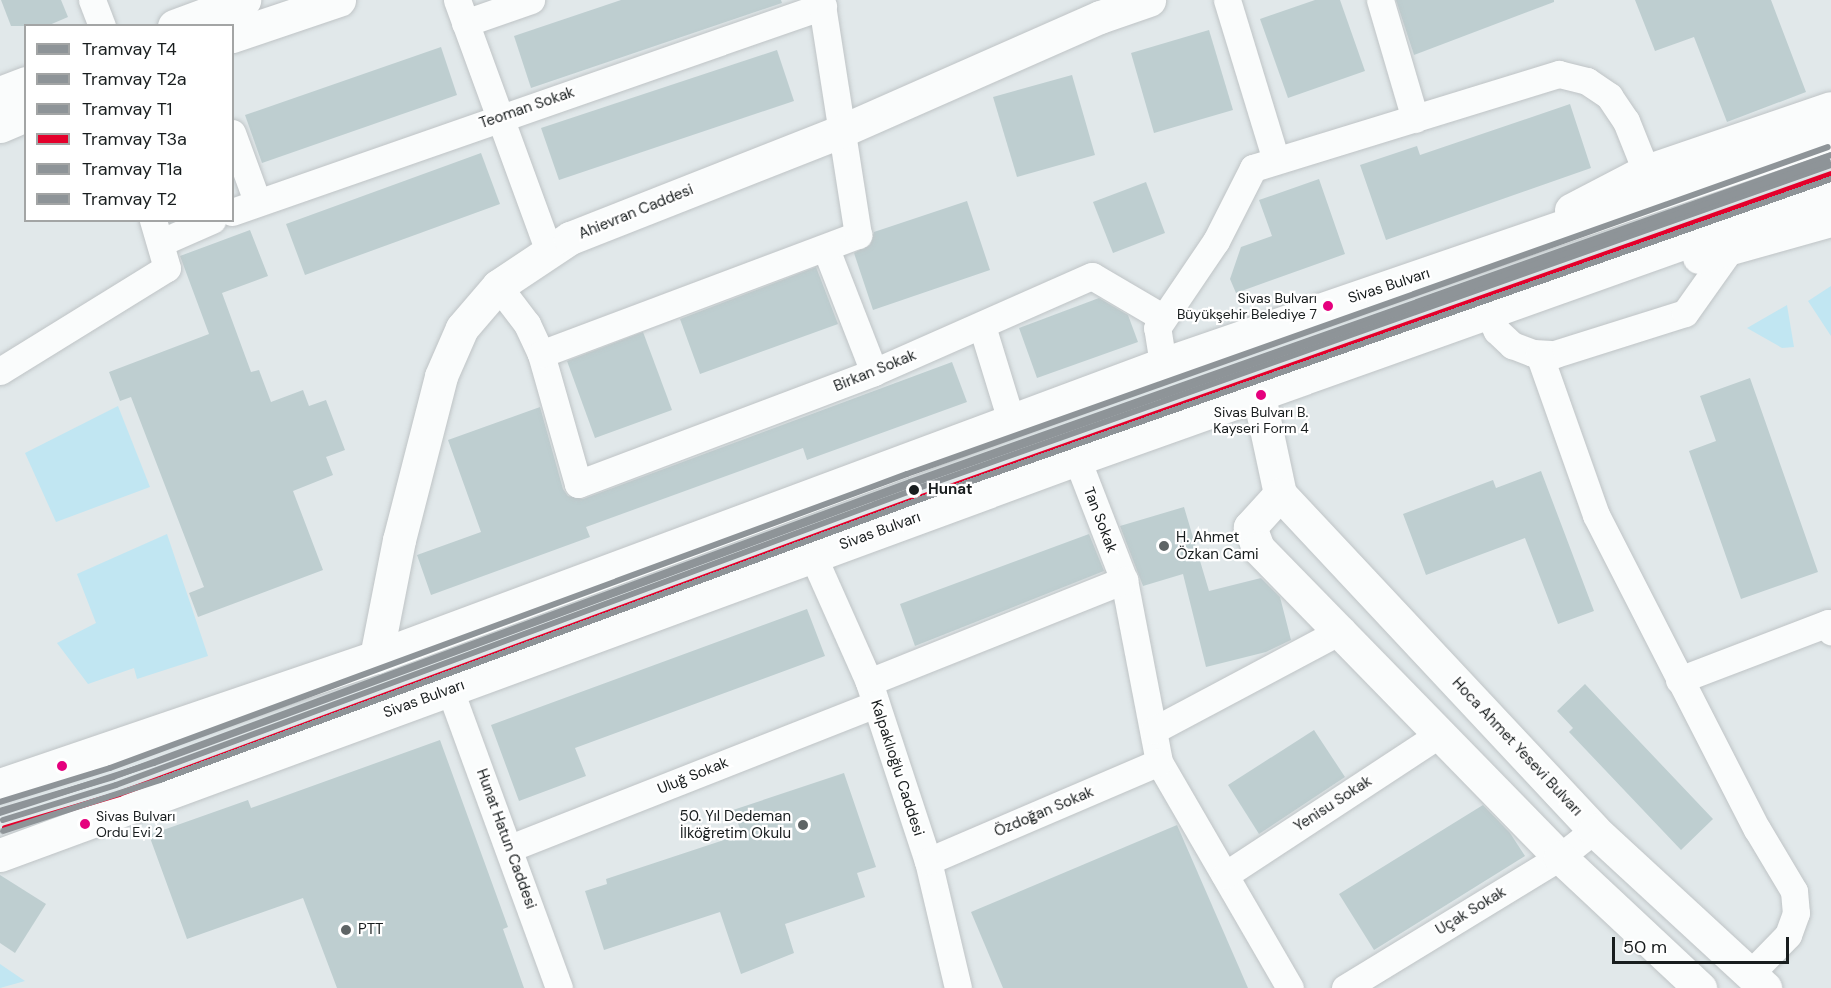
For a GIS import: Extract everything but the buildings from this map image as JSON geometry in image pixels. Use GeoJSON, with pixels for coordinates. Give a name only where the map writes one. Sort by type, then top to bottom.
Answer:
{"type":"FeatureCollection","features":[{"type":"Feature","properties":{"kind":"main road"},"geometry":{"type":"LineString","coordinates":[[179,24],[244,0]]}},
{"type":"Feature","properties":{"kind":"main road"},"geometry":{"type":"LineString","coordinates":[[234,35],[339,0]]}},
{"type":"Feature","properties":{"kind":"main road","name":"Ahievran Caddesi"},"geometry":{"type":"LineString","coordinates":[[376,657],[399,540],[441,376],[462,328],[498,286],[570,238],[839,132],[1097,8],[1149,0]]}},
{"type":"Feature","properties":{"kind":"main road"},"geometry":{"type":"LineString","coordinates":[[0,126],[11,92]]}},
{"type":"Feature","properties":{"kind":"main road"},"geometry":{"type":"LineString","coordinates":[[1512,246],[1614,185],[1646,171],[1831,108]]}},
{"type":"Feature","properties":{"kind":"main road","name":"Sivas Bulvarı"},"geometry":{"type":"LineString","coordinates":[[0,785],[376,657],[1163,364],[1512,246],[1831,134]]}},
{"type":"Feature","properties":{"kind":"main road","name":"Sivas Bulvarı"},"geometry":{"type":"LineString","coordinates":[[0,855],[1077,459],[1259,396],[1487,310],[1831,189]]}},
{"type":"Feature","properties":{"kind":"main road"},"geometry":{"type":"LineString","coordinates":[[1487,310],[1831,220]]}},
{"type":"Feature","properties":{"kind":"main road"},"geometry":{"type":"LineString","coordinates":[[1259,396],[1280,494],[1254,519],[1252,538],[1560,857],[1700,988]]}},
{"type":"Feature","properties":{"kind":"main road","name":"Hoca Ahmet Yesevi Bulvarı"},"geometry":{"type":"LineString","coordinates":[[1280,494],[1594,830],[1758,981]]}},
{"type":"Feature","properties":{"kind":"street"},"geometry":{"type":"LineString","coordinates":[[92,0],[101,24]]}},
{"type":"Feature","properties":{"kind":"street"},"geometry":{"type":"LineString","coordinates":[[531,0],[461,12],[549,251]]}},
{"type":"Feature","properties":{"kind":"street"},"geometry":{"type":"LineString","coordinates":[[1227,0],[1276,160]]}},
{"type":"Feature","properties":{"kind":"street"},"geometry":{"type":"LineString","coordinates":[[1380,0],[1415,118]]}},
{"type":"Feature","properties":{"kind":"street"},"geometry":{"type":"LineString","coordinates":[[498,286],[527,324],[541,354],[858,235],[839,132],[822,3]]}},
{"type":"Feature","properties":{"kind":"street","name":"Teoman Sokak"},"geometry":{"type":"LineString","coordinates":[[234,211],[257,201],[822,3]]}},
{"type":"Feature","properties":{"kind":"street"},"geometry":{"type":"LineString","coordinates":[[1163,364],[1156,339],[1162,317],[1216,240],[1253,168],[1544,76],[1574,76],[1599,88],[1613,101],[1626,121],[1646,171]]}},
{"type":"Feature","properties":{"kind":"street"},"geometry":{"type":"LineString","coordinates":[[234,138],[257,201]]}},
{"type":"Feature","properties":{"kind":"street"},"geometry":{"type":"LineString","coordinates":[[0,371],[167,268],[158,231],[202,222]]}},
{"type":"Feature","properties":{"kind":"street"},"geometry":{"type":"LineString","coordinates":[[1487,310],[1504,338],[1522,350],[1539,354],[1556,354],[1685,314],[1731,248]]}},
{"type":"Feature","properties":{"kind":"street"},"geometry":{"type":"LineString","coordinates":[[825,249],[874,372]]}},
{"type":"Feature","properties":{"kind":"street","name":"Birkan Sokak"},"geometry":{"type":"LineString","coordinates":[[541,354],[578,484],[874,372],[1092,276],[1162,317]]}},
{"type":"Feature","properties":{"kind":"street"},"geometry":{"type":"LineString","coordinates":[[982,326],[1011,420]]}},
{"type":"Feature","properties":{"kind":"street"},"geometry":{"type":"LineString","coordinates":[[1539,354],[1596,515],[1757,829],[1794,891],[1796,914],[1788,935],[1758,981]]}},
{"type":"Feature","properties":{"kind":"street","name":"Tan Sokak"},"geometry":{"type":"LineString","coordinates":[[1077,459],[1124,580],[1160,762],[1290,988]]}},
{"type":"Feature","properties":{"kind":"street","name":"Kalpaklıoğlu Caddesi"},"geometry":{"type":"LineString","coordinates":[[813,556],[872,693],[928,861],[958,988]]}},
{"type":"Feature","properties":{"kind":"street","name":"Uluğ Sokak"},"geometry":{"type":"LineString","coordinates":[[510,848],[872,693],[1124,580]]}},
{"type":"Feature","properties":{"kind":"street"},"geometry":{"type":"LineString","coordinates":[[1679,680],[1828,623],[1831,631]]}},
{"type":"Feature","properties":{"kind":"street"},"geometry":{"type":"LineString","coordinates":[[1154,730],[1342,630]]}},
{"type":"Feature","properties":{"kind":"street","name":"Hunat Hatun Caddesi"},"geometry":{"type":"LineString","coordinates":[[450,690],[510,848],[559,988]]}},
{"type":"Feature","properties":{"kind":"street","name":"Yenisu Sokak"},"geometry":{"type":"LineString","coordinates":[[1225,875],[1441,733]]}},
{"type":"Feature","properties":{"kind":"street","name":"Özdoğan Sokak"},"geometry":{"type":"LineString","coordinates":[[928,861],[1160,762]]}},
{"type":"Feature","properties":{"kind":"street","name":"Uçak Sokak"},"geometry":{"type":"LineString","coordinates":[[1345,988],[1560,857],[1594,830]]}},
{"type":"Feature","properties":{"kind":"shaded area"},"geometry":{"type":"Polygon","coordinates":[[[1831,286],[1831,336],[1808,301],[1831,286]]]}},
{"type":"Feature","properties":{"kind":"shaded area"},"geometry":{"type":"Polygon","coordinates":[[[1787,305],[1794,347],[1782,348],[1747,328],[1787,305]]]}},
{"type":"Feature","properties":{"kind":"shaded area"},"geometry":{"type":"Polygon","coordinates":[[[118,406],[150,487],[56,522],[25,453],[118,406]]]}},
{"type":"Feature","properties":{"kind":"shaded area"},"geometry":{"type":"Polygon","coordinates":[[[167,534],[208,656],[137,679],[134,668],[88,684],[57,643],[96,623],[77,574],[167,534]]]}},
{"type":"Feature","properties":{"kind":"shaded area"},"geometry":{"type":"Polygon","coordinates":[[[0,964],[25,981],[0,988],[0,964]]]}},
{"type":"Feature","properties":{"kind":"tram line","name":"T1"},"geometry":{"type":"LineString","coordinates":[[0,802],[110,768],[907,474],[1828,147]]}},
{"type":"Feature","properties":{"kind":"tram line","name":"T4"},"geometry":{"type":"LineString","coordinates":[[0,811],[113,777],[910,482],[1831,155]]}},
{"type":"Feature","properties":{"kind":"tram line","name":"T2"},"geometry":{"type":"LineString","coordinates":[[0,813],[154,763],[912,484],[1828,161]]}},
{"type":"Feature","properties":{"kind":"tram line","name":"T2a"},"geometry":{"type":"LineString","coordinates":[[3,820],[116,785],[913,490],[1831,165]]}},
{"type":"Feature","properties":{"kind":"tram line","name":"T3a"},"geometry":{"type":"LineString","coordinates":[[5,828],[119,794],[916,499],[1831,174]]}},
{"type":"Feature","properties":{"kind":"tram line","name":"T1a"},"geometry":{"type":"LineString","coordinates":[[3,831],[160,780],[918,500],[1831,179]]}},
{"type":"Feature","properties":{"kind":"place","name":"Sivas Bulvarı Büyükşehir Belediye 7"},"geometry":{"type":"Point","coordinates":[1328,306]}},
{"type":"Feature","properties":{"kind":"place","name":"Sivas Bulvarı B. Kayseri Form 4"},"geometry":{"type":"Point","coordinates":[1261,395]}},
{"type":"Feature","properties":{"kind":"place","name":"Hunat"},"geometry":{"type":"Point","coordinates":[914,490]}},
{"type":"Feature","properties":{"kind":"place","name":"H. Ahmet Özkan Cami"},"geometry":{"type":"Point","coordinates":[1164,546]}},
{"type":"Feature","properties":{"kind":"place","name":"Sivas Bulvarı Ordu Evi 2"},"geometry":{"type":"Point","coordinates":[85,824]}},
{"type":"Feature","properties":{"kind":"place","name":"50. Yıl Dedeman İlköğretim Okulu"},"geometry":{"type":"Point","coordinates":[803,825]}},
{"type":"Feature","properties":{"kind":"place","name":"PTT"},"geometry":{"type":"Point","coordinates":[346,930]}}]}
